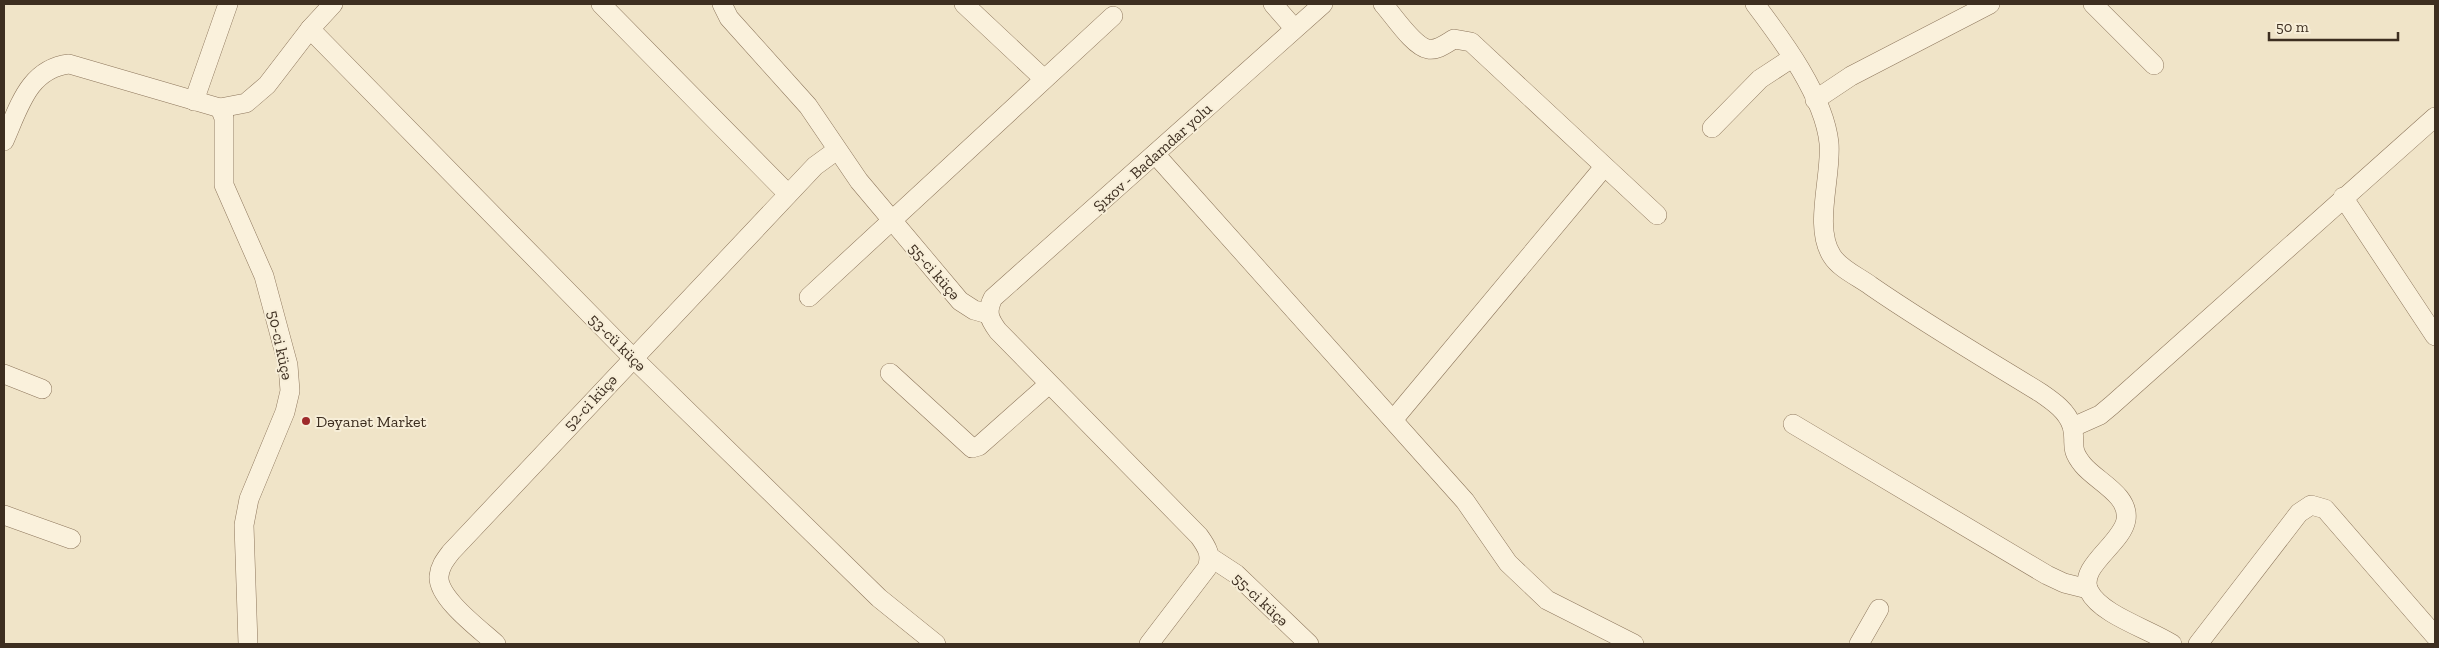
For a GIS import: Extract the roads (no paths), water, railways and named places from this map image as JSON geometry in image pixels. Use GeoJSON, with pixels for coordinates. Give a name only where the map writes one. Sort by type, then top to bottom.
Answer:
{"type":"FeatureCollection","features":[{"type":"Feature","properties":{"kind":"street"},"geometry":{"type":"LineString","coordinates":[[194,101],[228,4]]}},
{"type":"Feature","properties":{"kind":"street"},"geometry":{"type":"LineString","coordinates":[[4,141],[26,93],[38,76],[54,66],[69,64],[220,108],[246,103],[267,85],[310,29],[333,4]]}},
{"type":"Feature","properties":{"kind":"street"},"geometry":{"type":"LineString","coordinates":[[601,4],[788,194]]}},
{"type":"Feature","properties":{"kind":"street","name":"55-ci küçə"},"geometry":{"type":"LineString","coordinates":[[722,4],[729,18],[808,106],[890,220],[960,301],[974,310],[988,314],[998,331],[1199,536],[1208,548],[1210,557],[1236,574],[1309,644]]}},
{"type":"Feature","properties":{"kind":"street"},"geometry":{"type":"LineString","coordinates":[[964,4],[1044,79]]}},
{"type":"Feature","properties":{"kind":"street"},"geometry":{"type":"LineString","coordinates":[[1273,4],[1294,28]]}},
{"type":"Feature","properties":{"kind":"street","name":"Şıxov - Badamdar yolu"},"geometry":{"type":"LineString","coordinates":[[988,314],[993,298],[1323,4]]}},
{"type":"Feature","properties":{"kind":"street"},"geometry":{"type":"LineString","coordinates":[[1384,4],[1419,46],[1430,50],[1442,47],[1454,39],[1471,42],[1657,215]]}},
{"type":"Feature","properties":{"kind":"street"},"geometry":{"type":"LineString","coordinates":[[1755,4],[1792,58],[1815,100],[1829,143],[1824,222],[1825,239],[1832,256],[1843,267],[1896,304],[2059,406],[2073,427],[2072,447],[2077,458],[2086,469],[2110,488],[2122,504],[2126,518],[2124,530],[2091,569],[2087,579],[2088,589],[2093,598],[2104,607],[2172,644]]}},
{"type":"Feature","properties":{"kind":"street"},"geometry":{"type":"LineString","coordinates":[[1815,100],[1851,76],[1990,4]]}},
{"type":"Feature","properties":{"kind":"street"},"geometry":{"type":"LineString","coordinates":[[2093,4],[2154,64]]}},
{"type":"Feature","properties":{"kind":"street"},"geometry":{"type":"LineString","coordinates":[[809,297],[890,220],[1113,16]]}},
{"type":"Feature","properties":{"kind":"street","name":"53-cü küçə"},"geometry":{"type":"LineString","coordinates":[[310,29],[632,357],[879,598],[936,644]]}},
{"type":"Feature","properties":{"kind":"street"},"geometry":{"type":"LineString","coordinates":[[1712,128],[1760,79],[1792,58]]}},
{"type":"Feature","properties":{"kind":"street","name":"50-ci küçə"},"geometry":{"type":"LineString","coordinates":[[220,108],[224,118],[224,185],[264,276],[288,365],[290,391],[285,412],[249,499],[244,525],[248,644]]}},
{"type":"Feature","properties":{"kind":"street"},"geometry":{"type":"LineString","coordinates":[[2073,427],[2100,415],[2112,406],[2343,197],[2435,117]]}},
{"type":"Feature","properties":{"kind":"street","name":"52-ci küçə"},"geometry":{"type":"LineString","coordinates":[[496,644],[441,589],[440,567],[451,552],[632,357],[815,166],[838,150]]}},
{"type":"Feature","properties":{"kind":"street"},"geometry":{"type":"LineString","coordinates":[[1155,154],[1465,501],[1508,563],[1547,600],[1634,644]]}},
{"type":"Feature","properties":{"kind":"street"},"geometry":{"type":"LineString","coordinates":[[1393,420],[1604,166]]}},
{"type":"Feature","properties":{"kind":"street"},"geometry":{"type":"LineString","coordinates":[[2343,197],[2435,336]]}},
{"type":"Feature","properties":{"kind":"street"},"geometry":{"type":"LineString","coordinates":[[890,373],[972,448],[979,446],[1049,384]]}},
{"type":"Feature","properties":{"kind":"street"},"geometry":{"type":"LineString","coordinates":[[4,374],[42,389]]}},
{"type":"Feature","properties":{"kind":"street"},"geometry":{"type":"LineString","coordinates":[[1793,424],[2048,575],[2064,583],[2088,589]]}},
{"type":"Feature","properties":{"kind":"street"},"geometry":{"type":"LineString","coordinates":[[2198,644],[2299,513],[2311,506],[2325,509],[2435,634]]}},
{"type":"Feature","properties":{"kind":"street"},"geometry":{"type":"LineString","coordinates":[[4,515],[71,538]]}},
{"type":"Feature","properties":{"kind":"street"},"geometry":{"type":"LineString","coordinates":[[1149,644],[1203,575],[1210,557]]}},
{"type":"Feature","properties":{"kind":"street"},"geometry":{"type":"LineString","coordinates":[[1859,644],[1879,609]]}},
{"type":"Feature","properties":{"kind":"place","name":"Dəyanət Market"},"geometry":{"type":"Point","coordinates":[306,421]}}]}
